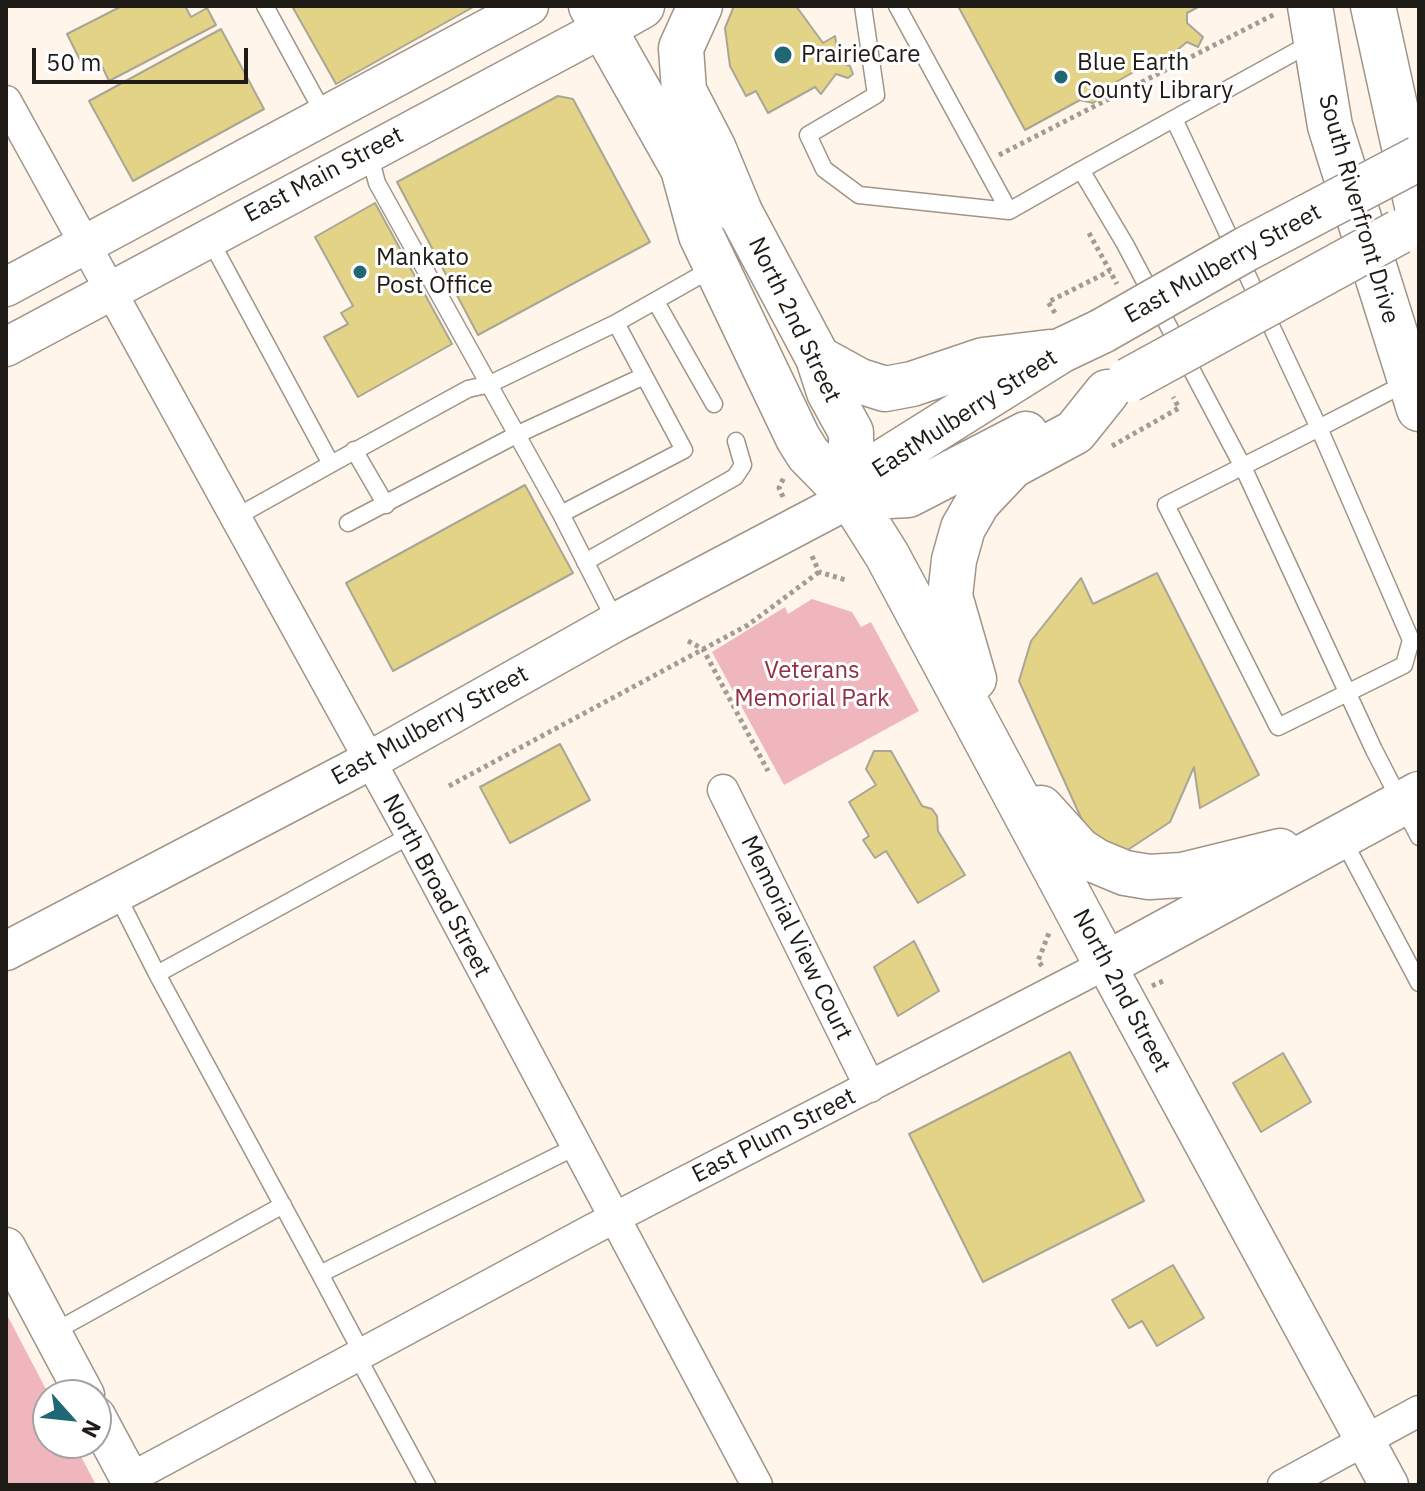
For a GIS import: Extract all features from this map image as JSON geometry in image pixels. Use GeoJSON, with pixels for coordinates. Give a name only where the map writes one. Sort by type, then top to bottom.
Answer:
{"type":"FeatureCollection","features":[{"type":"Feature","properties":{"kind":"main road","name":"East Main Street"},"geometry":{"type":"LineString","coordinates":[[597,17],[642,6]]}},
{"type":"Feature","properties":{"kind":"main road"},"geometry":{"type":"LineString","coordinates":[[700,6],[681,48],[684,91],[713,147],[741,214]]}},
{"type":"Feature","properties":{"kind":"main road"},"geometry":{"type":"LineString","coordinates":[[1341,837],[1182,875],[1149,877],[1125,873],[1096,861],[1079,850],[998,761],[950,596],[959,543],[978,502],[1012,466],[1075,432],[1118,386],[1412,223],[1373,6]]}},
{"type":"Feature","properties":{"kind":"main road","name":"North 2nd Street"},"geometry":{"type":"LineString","coordinates":[[597,17],[683,169],[701,235],[798,438],[808,454],[851,498],[887,555],[1106,964]]}},
{"type":"Feature","properties":{"kind":"main road","name":"South Riverfront Drive"},"geometry":{"type":"LineString","coordinates":[[1300,20],[1414,395]]}},
{"type":"Feature","properties":{"kind":"main road","name":"East Mulberry Street"},"geometry":{"type":"LineString","coordinates":[[1102,331],[1246,249],[1403,167]]}},
{"type":"Feature","properties":{"kind":"main road","name":"North 2nd Street"},"geometry":{"type":"LineString","coordinates":[[683,169],[741,214],[818,358],[829,392],[851,432],[851,498]]}},
{"type":"Feature","properties":{"kind":"main road","name":"EastMulberry Street"},"geometry":{"type":"LineString","coordinates":[[851,498],[875,467],[1058,332],[1102,331]]}},
{"type":"Feature","properties":{"kind":"main road"},"geometry":{"type":"LineString","coordinates":[[818,358],[860,381],[885,389],[983,360],[1058,332]]}},
{"type":"Feature","properties":{"kind":"main road","name":"EastMulberry Street"},"geometry":{"type":"LineString","coordinates":[[851,498],[908,495],[1118,386]]}},
{"type":"Feature","properties":{"kind":"main road","name":"East Plum Street"},"geometry":{"type":"LineString","coordinates":[[1106,964],[1341,837],[1413,812]]}},
{"type":"Feature","properties":{"kind":"street"},"geometry":{"type":"LineString","coordinates":[[6,287],[529,6]]}},
{"type":"Feature","properties":{"kind":"street","name":"East Main Street"},"geometry":{"type":"LineString","coordinates":[[6,347],[368,152],[597,17]]}},
{"type":"Feature","properties":{"kind":"street","name":"North Broad Street"},"geometry":{"type":"LineString","coordinates":[[6,101],[112,288],[411,835],[757,1485]]}},
{"type":"Feature","properties":{"kind":"street","name":"East Mulberry Street"},"geometry":{"type":"LineString","coordinates":[[6,951],[369,761],[616,622],[851,498]]}},
{"type":"Feature","properties":{"kind":"street","name":"Memorial View Court"},"geometry":{"type":"LineString","coordinates":[[723,790],[870,1087]]}},
{"type":"Feature","properties":{"kind":"street","name":"East Plum Street"},"geometry":{"type":"LineString","coordinates":[[131,1482],[615,1218],[1106,964]]}},
{"type":"Feature","properties":{"kind":"street","name":"North 2nd Street"},"geometry":{"type":"LineString","coordinates":[[1106,964],[1389,1485]]}},
{"type":"Feature","properties":{"kind":"street"},"geometry":{"type":"LineString","coordinates":[[6,1247],[76,1379]]}},
{"type":"Feature","properties":{"kind":"street"},"geometry":{"type":"LineString","coordinates":[[1283,1485],[1419,1411]]}},
{"type":"Feature","properties":{"kind":"street"},"geometry":{"type":"LineString","coordinates":[[112,1446],[131,1482]]}},
{"type":"Feature","properties":{"kind":"lane"},"geometry":{"type":"LineString","coordinates":[[265,6],[325,116]]}},
{"type":"Feature","properties":{"kind":"lane"},"geometry":{"type":"LineString","coordinates":[[863,6],[876,95],[808,135],[824,169],[859,195],[1009,211],[1174,119],[1300,20]]}},
{"type":"Feature","properties":{"kind":"lane"},"geometry":{"type":"LineString","coordinates":[[897,6],[1009,211]]}},
{"type":"Feature","properties":{"kind":"lane"},"geometry":{"type":"LineString","coordinates":[[1174,119],[1319,428],[1411,640],[1404,665],[1278,727],[1166,505],[1319,428],[1414,395]]}},
{"type":"Feature","properties":{"kind":"lane"},"geometry":{"type":"LineString","coordinates":[[368,152],[377,183],[561,514],[616,622]]}},
{"type":"Feature","properties":{"kind":"lane"},"geometry":{"type":"LineString","coordinates":[[1081,170],[1125,244],[1243,467],[1348,694],[1413,812]]}},
{"type":"Feature","properties":{"kind":"lane"},"geometry":{"type":"LineString","coordinates":[[208,237],[331,464]]}},
{"type":"Feature","properties":{"kind":"lane"},"geometry":{"type":"LineString","coordinates":[[236,517],[468,389],[490,384],[616,323],[716,267]]}},
{"type":"Feature","properties":{"kind":"lane"},"geometry":{"type":"LineString","coordinates":[[656,302],[714,404]]}},
{"type":"Feature","properties":{"kind":"lane"},"geometry":{"type":"LineString","coordinates":[[561,514],[684,450],[616,323]]}},
{"type":"Feature","properties":{"kind":"lane"},"geometry":{"type":"LineString","coordinates":[[348,523],[516,435],[644,376]]}},
{"type":"Feature","properties":{"kind":"lane"},"geometry":{"type":"LineString","coordinates":[[585,562],[735,477],[743,465],[736,441]]}},
{"type":"Feature","properties":{"kind":"lane"},"geometry":{"type":"LineString","coordinates":[[354,450],[386,505]]}},
{"type":"Feature","properties":{"kind":"lane"},"geometry":{"type":"LineString","coordinates":[[157,974],[411,835]]}},
{"type":"Feature","properties":{"kind":"lane"},"geometry":{"type":"LineString","coordinates":[[1341,837],[1419,983]]}},
{"type":"Feature","properties":{"kind":"lane"},"geometry":{"type":"LineString","coordinates":[[116,893],[320,1274],[427,1485]]}},
{"type":"Feature","properties":{"kind":"lane"},"geometry":{"type":"LineString","coordinates":[[320,1274],[575,1147]]}},
{"type":"Feature","properties":{"kind":"lane"},"geometry":{"type":"LineString","coordinates":[[52,1333],[283,1205]]}},
{"type":"Feature","properties":{"kind":"path"},"geometry":{"type":"LineString","coordinates":[[983,163],[1300,20]]}},
{"type":"Feature","properties":{"kind":"path"},"geometry":{"type":"LineString","coordinates":[[1058,332],[1048,302],[1110,271]]}},
{"type":"Feature","properties":{"kind":"path"},"geometry":{"type":"LineString","coordinates":[[449,786],[748,625],[819,572]]}},
{"type":"Feature","properties":{"kind":"path"},"geometry":{"type":"LineString","coordinates":[[688,641],[703,649],[768,771]]}},
{"type":"Feature","properties":{"kind":"green space","name":"Veterans Memorial Park"},"geometry":{"type":"Polygon","coordinates":[[[812,599],[852,612],[861,627],[871,622],[919,711],[784,785],[712,652],[785,607],[788,614],[812,599]]]}},
{"type":"Feature","properties":{"kind":"green space"},"geometry":{"type":"Polygon","coordinates":[[[6,1313],[41,1379],[32,1379],[32,1459],[82,1459],[96,1485],[6,1485],[6,1313]]]}},
{"type":"Feature","properties":{"kind":"building"},"geometry":{"type":"Polygon","coordinates":[[[122,6],[185,6],[191,17],[207,8],[216,25],[109,81],[101,64],[86,72],[67,34],[122,6]]]}},
{"type":"Feature","properties":{"kind":"building"},"geometry":{"type":"Polygon","coordinates":[[[292,6],[475,6],[336,84],[292,6]]]}},
{"type":"Feature","properties":{"kind":"building","name":"PrairieCare"},"geometry":{"type":"Polygon","coordinates":[[[734,6],[796,6],[823,43],[835,36],[839,62],[850,66],[853,74],[848,78],[836,74],[821,94],[815,87],[768,113],[756,91],[746,96],[730,66],[725,28],[734,6]]]}},
{"type":"Feature","properties":{"kind":"building","name":"Blue Earth County Library"},"geometry":{"type":"Polygon","coordinates":[[[958,6],[1200,6],[1187,13],[1187,23],[1203,37],[1198,47],[1187,42],[1155,68],[1146,65],[1109,86],[1107,94],[1093,103],[1080,100],[1025,130],[958,6]]]}},
{"type":"Feature","properties":{"kind":"building"},"geometry":{"type":"Polygon","coordinates":[[[221,29],[264,109],[133,181],[89,101],[221,29]]]}},
{"type":"Feature","properties":{"kind":"building"},"geometry":{"type":"Polygon","coordinates":[[[558,96],[573,99],[650,242],[478,335],[397,182],[558,96]]]}},
{"type":"Feature","properties":{"kind":"building"},"geometry":{"type":"Polygon","coordinates":[[[375,203],[452,344],[358,397],[324,337],[348,324],[341,313],[353,306],[315,237],[375,203]]]}},
{"type":"Feature","properties":{"kind":"building"},"geometry":{"type":"Polygon","coordinates":[[[525,485],[573,573],[393,671],[346,583],[525,485]]]}},
{"type":"Feature","properties":{"kind":"building"},"geometry":{"type":"Polygon","coordinates":[[[1157,573],[1259,775],[1200,808],[1194,767],[1170,822],[1117,857],[1087,831],[1019,681],[1031,641],[1081,578],[1093,604],[1157,573]]]}},
{"type":"Feature","properties":{"kind":"building"},"geometry":{"type":"Polygon","coordinates":[[[560,744],[590,800],[510,843],[480,787],[560,744]]]}},
{"type":"Feature","properties":{"kind":"building"},"geometry":{"type":"Polygon","coordinates":[[[874,751],[891,751],[922,806],[932,809],[937,816],[938,831],[965,875],[918,903],[886,851],[875,858],[863,840],[869,836],[849,802],[876,785],[866,769],[874,751]]]}},
{"type":"Feature","properties":{"kind":"building"},"geometry":{"type":"Polygon","coordinates":[[[914,941],[939,991],[898,1016],[874,967],[914,941]]]}},
{"type":"Feature","properties":{"kind":"building"},"geometry":{"type":"Polygon","coordinates":[[[1070,1052],[1144,1201],[983,1282],[909,1134],[1070,1052]]]}},
{"type":"Feature","properties":{"kind":"building"},"geometry":{"type":"Polygon","coordinates":[[[1283,1053],[1311,1102],[1261,1132],[1233,1083],[1283,1053]]]}},
{"type":"Feature","properties":{"kind":"building"},"geometry":{"type":"Polygon","coordinates":[[[1173,1265],[1204,1318],[1157,1346],[1142,1321],[1129,1328],[1112,1300],[1173,1265]]]}},
{"type":"Feature","properties":{"kind":"place","name":"PrairieCare"},"geometry":{"type":"Point","coordinates":[783,55]}},
{"type":"Feature","properties":{"kind":"place","name":"Blue Earth County Library"},"geometry":{"type":"Point","coordinates":[1061,77]}},
{"type":"Feature","properties":{"kind":"place","name":"Mankato Post Office"},"geometry":{"type":"Point","coordinates":[360,272]}}]}
